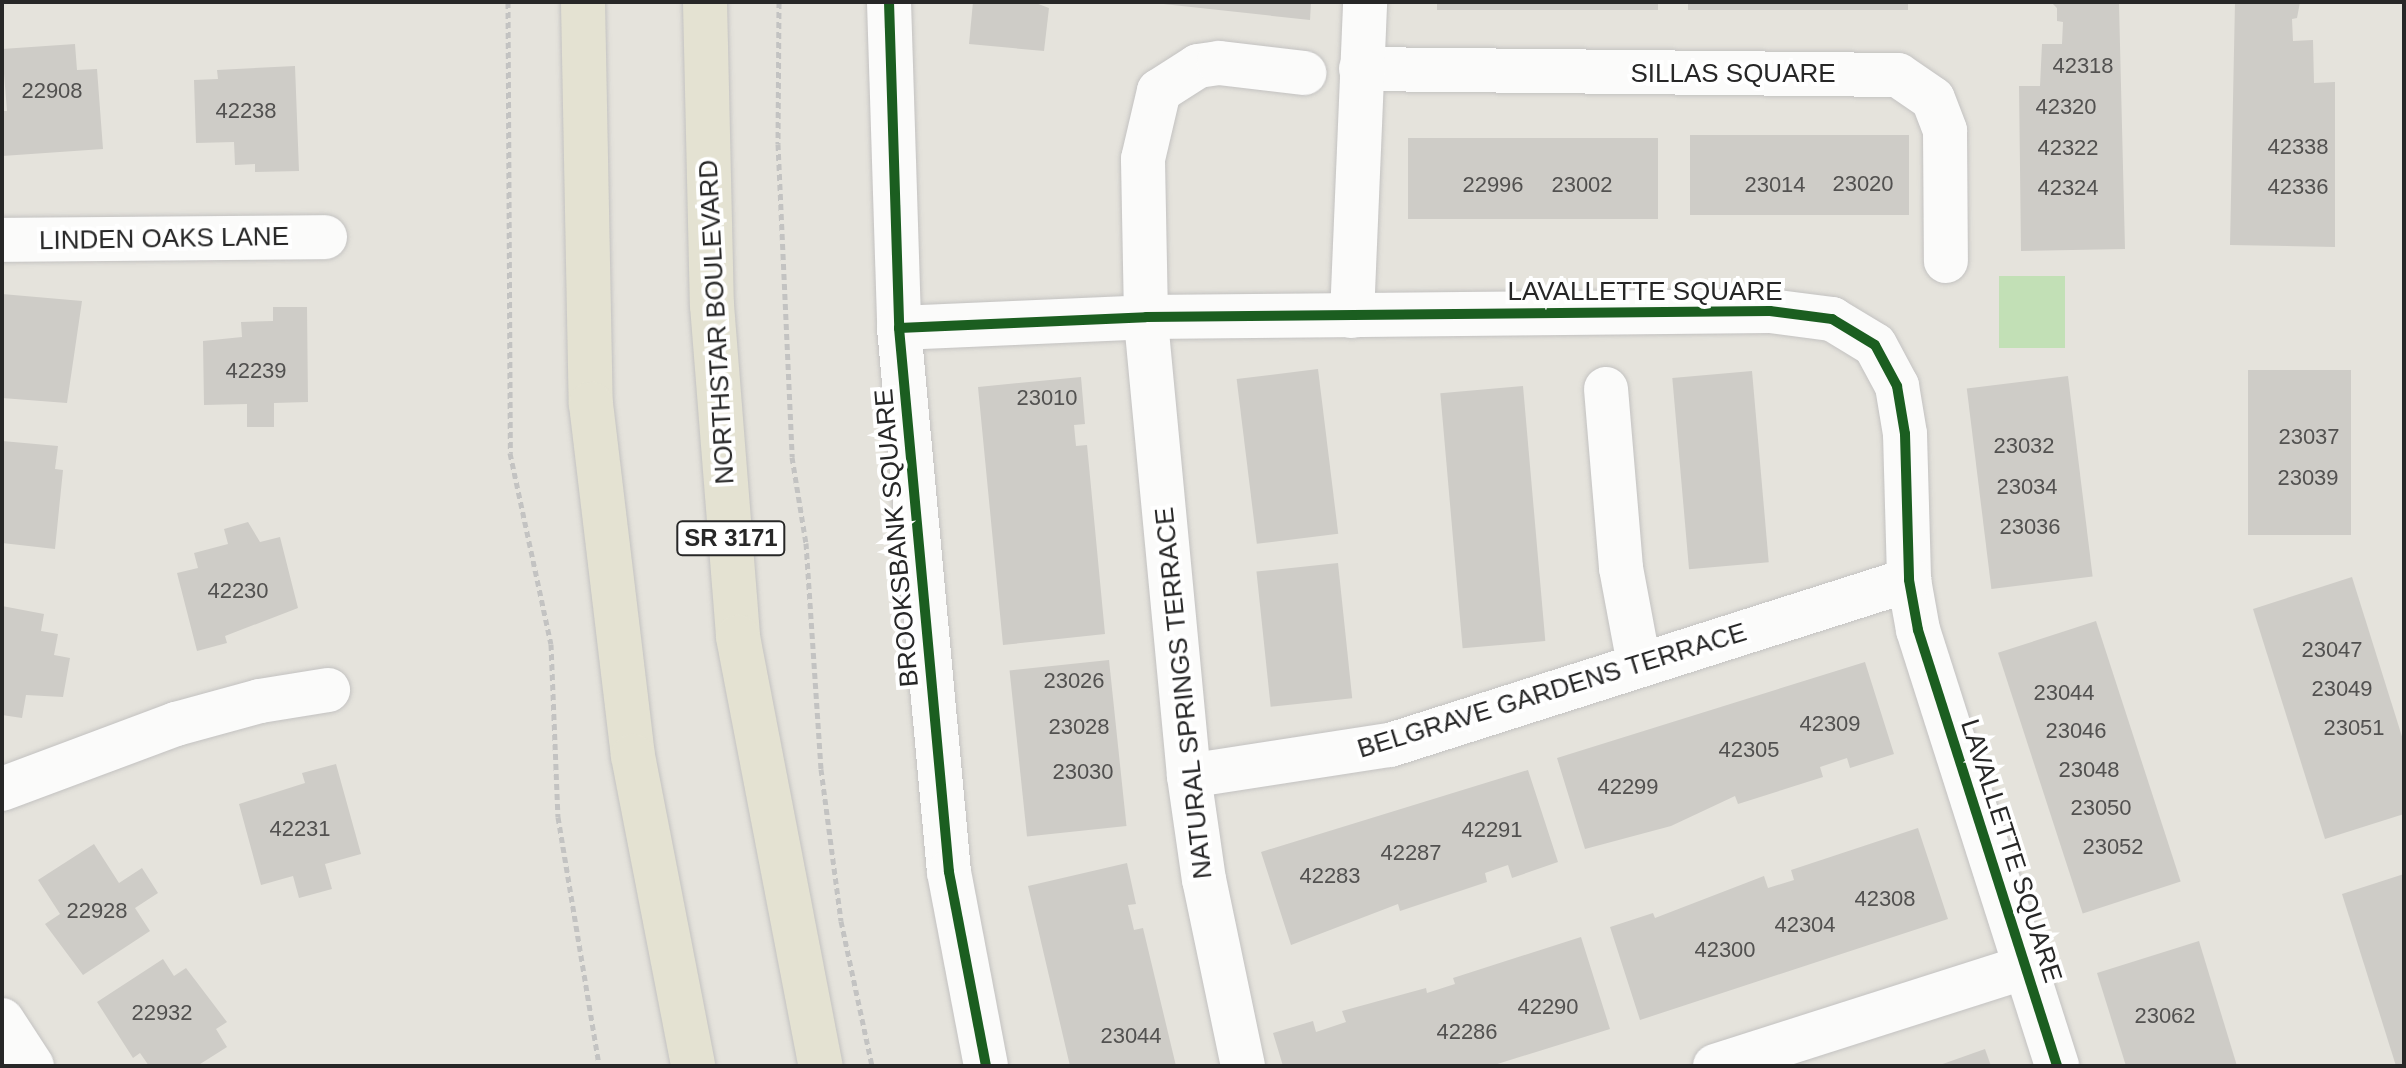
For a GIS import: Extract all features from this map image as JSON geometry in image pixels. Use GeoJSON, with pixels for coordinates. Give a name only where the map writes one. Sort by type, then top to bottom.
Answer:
{"type":"FeatureCollection","features":[{"type":"Feature","properties":{"kind":"main road"},"geometry":{"type":"LineString","coordinates":[[583,2],[591,404],[633,756],[693,1066]]}},
{"type":"Feature","properties":{"kind":"main road","name":"NORTHSTAR BOULEVARD"},"geometry":{"type":"LineString","coordinates":[[705,2],[712,305],[738,637],[821,1066]]}},
{"type":"Feature","properties":{"kind":"street","name":"BROOKSBANK SQUARE"},"geometry":{"type":"LineString","coordinates":[[889,2],[899,328],[949,872],[986,1066]]}},
{"type":"Feature","properties":{"kind":"street"},"geometry":{"type":"LineString","coordinates":[[1352,316],[1365,2]]}},
{"type":"Feature","properties":{"kind":"street","name":"NATURAL SPRINGS TERRACE"},"geometry":{"type":"LineString","coordinates":[[1243,1066],[1204,880],[1189,776],[1146,317],[1143,159],[1159,91],[1198,66],[1219,63],[1304,73]]}},
{"type":"Feature","properties":{"kind":"street","name":"SILLAS SQUARE"},"geometry":{"type":"LineString","coordinates":[[1361,69],[1898,75],[1933,99],[1945,131],[1946,261]]}},
{"type":"Feature","properties":{"kind":"street","name":"LINDEN OAKS LANE"},"geometry":{"type":"LineString","coordinates":[[2,240],[325,237]]}},
{"type":"Feature","properties":{"kind":"street","name":"LAVALLETTE SQUARE"},"geometry":{"type":"LineString","coordinates":[[899,328],[1146,317],[1770,311],[1832,319],[1875,345],[1897,386],[1905,434],[1909,580],[1918,630],[2057,1066]]}},
{"type":"Feature","properties":{"kind":"street"},"geometry":{"type":"LineString","coordinates":[[1606,389],[1621,568],[1639,664]]}},
{"type":"Feature","properties":{"kind":"street","name":"BELGRAVE GARDENS TERRACE"},"geometry":{"type":"LineString","coordinates":[[1189,776],[1390,745],[1909,580]]}},
{"type":"Feature","properties":{"kind":"street"},"geometry":{"type":"LineString","coordinates":[[2,789],[176,724],[260,701],[328,690]]}},
{"type":"Feature","properties":{"kind":"street"},"geometry":{"type":"LineString","coordinates":[[1715,1066],[2025,967]]}},
{"type":"Feature","properties":{"kind":"street"},"geometry":{"type":"LineString","coordinates":[[2,1020],[32,1066]]}},
{"type":"Feature","properties":{"kind":"path"},"geometry":{"type":"LineString","coordinates":[[508,2],[510,453],[551,644],[558,817],[599,1066]]}},
{"type":"Feature","properties":{"kind":"path"},"geometry":{"type":"LineString","coordinates":[[779,2],[778,144],[792,457],[806,543],[821,769],[841,921],[872,1066]]}},
{"type":"Feature","properties":{"kind":"green space"},"geometry":{"type":"Polygon","coordinates":[[[1999,276],[2065,276],[2065,348],[1999,348],[1999,276]]]}},
{"type":"Feature","properties":{"kind":"building"},"geometry":{"type":"Polygon","coordinates":[[[973,2],[1033,2],[1049,8],[1044,51],[969,44],[973,2]]]}},
{"type":"Feature","properties":{"kind":"building"},"geometry":{"type":"Polygon","coordinates":[[[1145,2],[1311,2],[1310,20],[1145,2]]]}},
{"type":"Feature","properties":{"kind":"building"},"geometry":{"type":"Polygon","coordinates":[[[1437,2],[1658,2],[1658,10],[1437,10],[1437,2]]]}},
{"type":"Feature","properties":{"kind":"building"},"geometry":{"type":"Polygon","coordinates":[[[1688,2],[1908,2],[1908,10],[1688,10],[1688,2]]]}},
{"type":"Feature","properties":{"kind":"building"},"geometry":{"type":"Polygon","coordinates":[[[2051,2],[2119,4],[2125,249],[2021,251],[2019,86],[2040,86],[2042,44],[2062,44],[2063,22],[2057,21],[2057,8],[2051,2]]]}},
{"type":"Feature","properties":{"kind":"building"},"geometry":{"type":"Polygon","coordinates":[[[2235,2],[2300,2],[2297,18],[2292,19],[2293,41],[2313,40],[2314,83],[2335,82],[2335,247],[2230,245],[2235,2]]]}},
{"type":"Feature","properties":{"kind":"building"},"geometry":{"type":"Polygon","coordinates":[[[75,44],[77,70],[97,69],[103,149],[2,156],[2,111],[7,111],[2,49],[75,44]]]}},
{"type":"Feature","properties":{"kind":"building"},"geometry":{"type":"Polygon","coordinates":[[[295,66],[299,171],[255,172],[255,164],[235,165],[234,142],[196,143],[194,80],[218,79],[217,70],[295,66]]]}},
{"type":"Feature","properties":{"kind":"building"},"geometry":{"type":"Polygon","coordinates":[[[1690,135],[1909,135],[1909,215],[1690,215],[1690,135]]]}},
{"type":"Feature","properties":{"kind":"building"},"geometry":{"type":"Polygon","coordinates":[[[1408,138],[1658,138],[1658,219],[1408,219],[1408,138]]]}},
{"type":"Feature","properties":{"kind":"building"},"geometry":{"type":"Polygon","coordinates":[[[2,294],[82,301],[67,403],[2,398],[2,294]]]}},
{"type":"Feature","properties":{"kind":"building"},"geometry":{"type":"Polygon","coordinates":[[[273,307],[307,307],[308,402],[274,403],[274,427],[247,427],[247,404],[204,405],[203,341],[242,337],[241,322],[273,321],[273,307]]]}},
{"type":"Feature","properties":{"kind":"building"},"geometry":{"type":"Polygon","coordinates":[[[1318,369],[1338,534],[1257,544],[1237,379],[1318,369]]]}},
{"type":"Feature","properties":{"kind":"building"},"geometry":{"type":"Polygon","coordinates":[[[2248,370],[2351,370],[2351,535],[2248,535],[2248,370]]]}},
{"type":"Feature","properties":{"kind":"building"},"geometry":{"type":"Polygon","coordinates":[[[1752,371],[1769,562],[1689,569],[1672,378],[1752,371]]]}},
{"type":"Feature","properties":{"kind":"building"},"geometry":{"type":"Polygon","coordinates":[[[2068,376],[2093,576],[1991,589],[1967,388],[2068,376]]]}},
{"type":"Feature","properties":{"kind":"building"},"geometry":{"type":"Polygon","coordinates":[[[1081,377],[1085,424],[1074,425],[1076,446],[1087,445],[1105,634],[1003,645],[978,387],[1081,377]]]}},
{"type":"Feature","properties":{"kind":"building"},"geometry":{"type":"Polygon","coordinates":[[[1523,386],[1545,641],[1463,648],[1440,393],[1523,386]]]}},
{"type":"Feature","properties":{"kind":"building"},"geometry":{"type":"Polygon","coordinates":[[[2,441],[58,446],[55,469],[63,470],[55,549],[2,543],[2,441]]]}},
{"type":"Feature","properties":{"kind":"building"},"geometry":{"type":"Polygon","coordinates":[[[248,522],[260,542],[280,537],[298,608],[225,636],[227,643],[197,651],[177,573],[198,568],[194,553],[228,544],[224,529],[248,522]]]}},
{"type":"Feature","properties":{"kind":"building"},"geometry":{"type":"Polygon","coordinates":[[[1338,563],[1352,698],[1271,707],[1256,572],[1338,563]]]}},
{"type":"Feature","properties":{"kind":"building"},"geometry":{"type":"Polygon","coordinates":[[[2352,577],[2404,743],[2404,814],[2325,839],[2253,609],[2352,577]]]}},
{"type":"Feature","properties":{"kind":"building"},"geometry":{"type":"Polygon","coordinates":[[[2,606],[44,614],[41,631],[58,634],[54,655],[70,658],[63,697],[26,695],[22,718],[2,715],[2,606]]]}},
{"type":"Feature","properties":{"kind":"building"},"geometry":{"type":"Polygon","coordinates":[[[2096,621],[2181,882],[2083,913],[1998,653],[2096,621]]]}},
{"type":"Feature","properties":{"kind":"building"},"geometry":{"type":"Polygon","coordinates":[[[1109,660],[1126,826],[1027,837],[1010,670],[1109,660]]]}},
{"type":"Feature","properties":{"kind":"building"},"geometry":{"type":"Polygon","coordinates":[[[1865,662],[1894,754],[1850,768],[1847,758],[1820,767],[1823,777],[1738,804],[1735,796],[1671,826],[1585,849],[1557,758],[1865,662]]]}},
{"type":"Feature","properties":{"kind":"building"},"geometry":{"type":"Polygon","coordinates":[[[336,764],[361,854],[325,864],[332,889],[299,898],[293,876],[261,885],[239,804],[305,783],[302,773],[336,764]]]}},
{"type":"Feature","properties":{"kind":"building"},"geometry":{"type":"Polygon","coordinates":[[[1528,770],[1558,862],[1512,878],[1508,865],[1485,873],[1487,882],[1400,911],[1398,904],[1291,945],[1261,852],[1528,770]]]}},
{"type":"Feature","properties":{"kind":"building"},"geometry":{"type":"Polygon","coordinates":[[[1918,828],[1948,919],[1640,1020],[1610,927],[1653,913],[1655,918],[1764,876],[1768,888],[1794,880],[1791,870],[1918,828]]]}},
{"type":"Feature","properties":{"kind":"building"},"geometry":{"type":"Polygon","coordinates":[[[94,844],[119,883],[142,868],[158,893],[135,908],[150,931],[83,975],[45,924],[60,914],[38,880],[94,844]]]}},
{"type":"Feature","properties":{"kind":"building"},"geometry":{"type":"Polygon","coordinates":[[[1127,863],[1136,904],[1128,905],[1134,930],[1143,928],[1176,1066],[1070,1066],[1028,886],[1127,863]]]}},
{"type":"Feature","properties":{"kind":"building"},"geometry":{"type":"Polygon","coordinates":[[[2404,874],[2404,1066],[2396,1066],[2342,894],[2404,874]]]}},
{"type":"Feature","properties":{"kind":"building"},"geometry":{"type":"Polygon","coordinates":[[[1581,937],[1610,1029],[1491,1066],[1283,1066],[1273,1033],[1313,1021],[1316,1032],[1346,1022],[1342,1011],[1426,988],[1427,993],[1455,984],[1453,978],[1581,937]]]}},
{"type":"Feature","properties":{"kind":"building"},"geometry":{"type":"Polygon","coordinates":[[[2199,941],[2237,1066],[2126,1066],[2097,973],[2199,941]]]}},
{"type":"Feature","properties":{"kind":"building"},"geometry":{"type":"Polygon","coordinates":[[[163,959],[174,976],[186,968],[227,1022],[216,1029],[227,1047],[197,1066],[149,1066],[140,1053],[133,1058],[97,1002],[163,959]]]}},
{"type":"Feature","properties":{"kind":"building"},"geometry":{"type":"Polygon","coordinates":[[[1985,1049],[1991,1066],[1937,1066],[1985,1049]]]}},
{"type":"Feature","properties":{"kind":"cycle path"},"geometry":{"type":"LineString","coordinates":[[889,2],[899,328],[949,872],[986,1066]]}},
{"type":"Feature","properties":{"kind":"cycle path"},"geometry":{"type":"LineString","coordinates":[[899,328],[1146,317],[1770,311],[1832,319],[1875,345],[1897,386],[1905,434],[1909,580],[1918,630],[2057,1066]]}}]}
